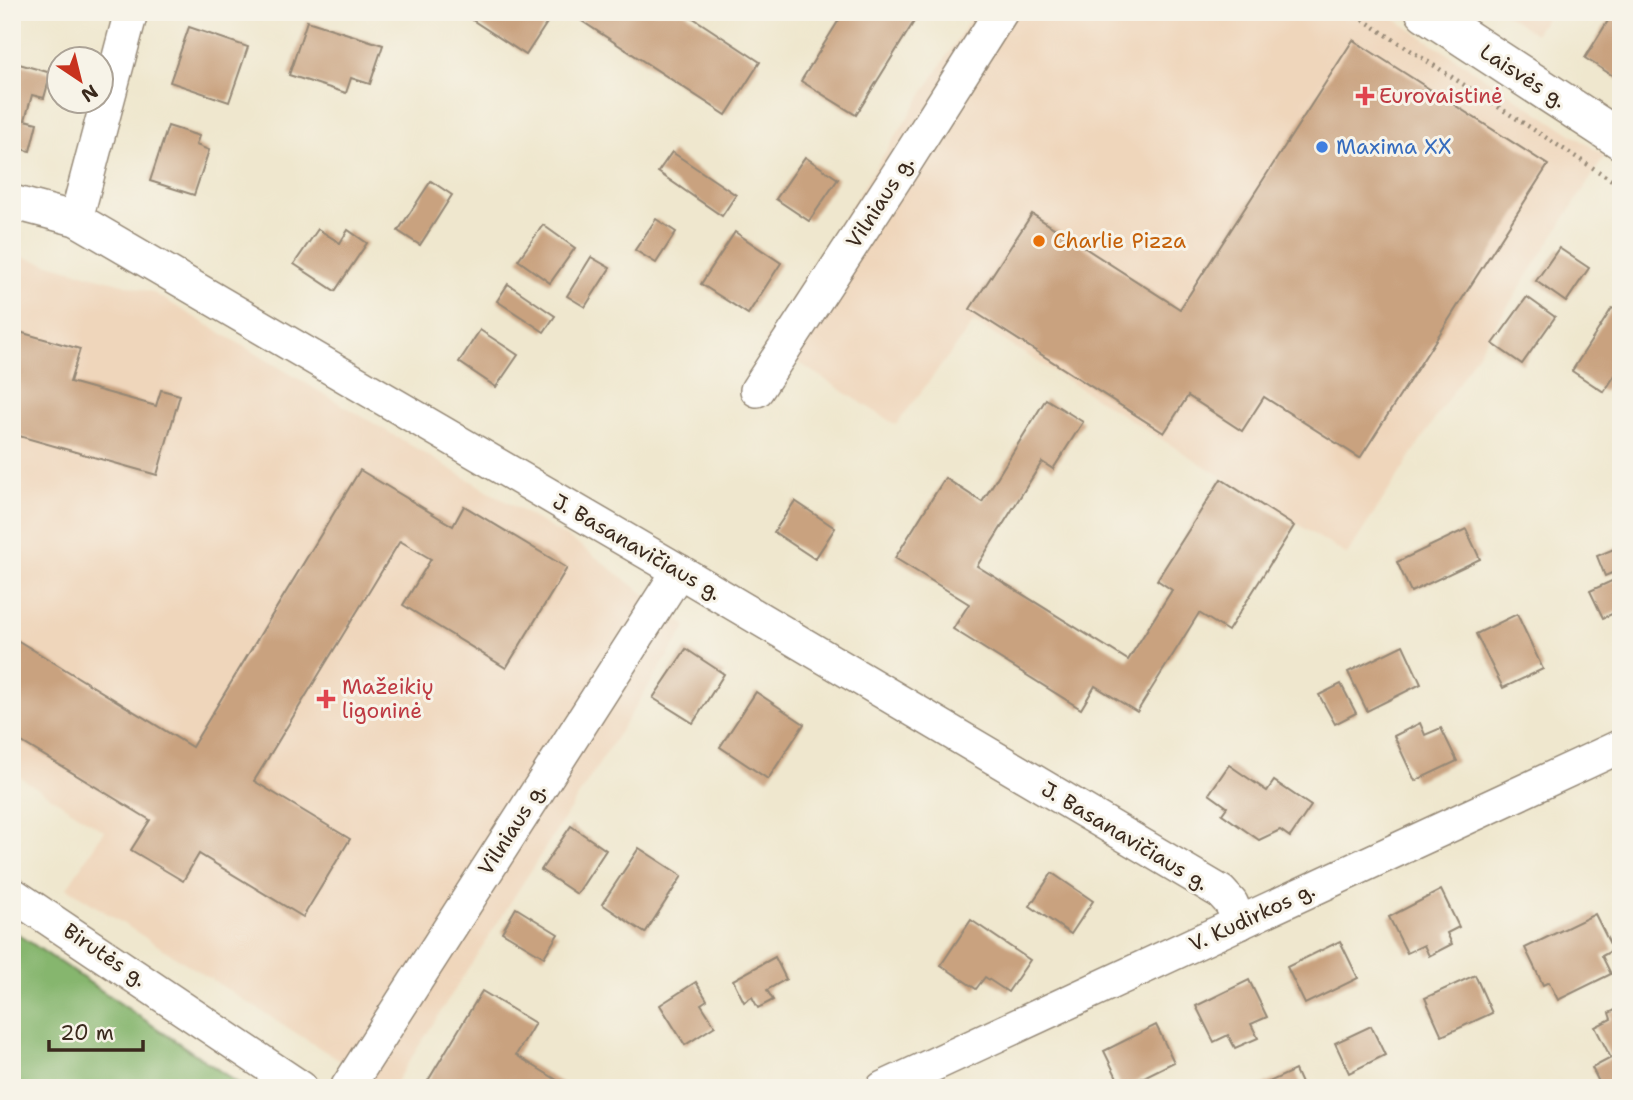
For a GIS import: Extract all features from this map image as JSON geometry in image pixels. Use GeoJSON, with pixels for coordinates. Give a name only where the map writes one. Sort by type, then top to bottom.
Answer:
{"type":"FeatureCollection","features":[{"type":"Feature","properties":{"kind":"main road","name":"Laisvės g."},"geometry":{"type":"LineString","coordinates":[[1425,12],[1621,140]]}},
{"type":"Feature","properties":{"kind":"street"},"geometry":{"type":"LineString","coordinates":[[76,219],[131,12]]}},
{"type":"Feature","properties":{"kind":"street","name":"Vilniaus g."},"geometry":{"type":"LineString","coordinates":[[757,390],[1001,12]]}},
{"type":"Feature","properties":{"kind":"street","name":"J. Basanavičiaus g."},"geometry":{"type":"LineString","coordinates":[[12,202],[76,219],[679,571],[1221,892],[1231,904],[1240,923]]}},
{"type":"Feature","properties":{"kind":"street","name":"Vilniaus g."},"geometry":{"type":"LineString","coordinates":[[347,1088],[679,571]]}},
{"type":"Feature","properties":{"kind":"street","name":"V. Kudirkos g."},"geometry":{"type":"LineString","coordinates":[[883,1088],[1621,746]]}},
{"type":"Feature","properties":{"kind":"street","name":"Birutės g."},"geometry":{"type":"LineString","coordinates":[[12,894],[301,1088]]}},
{"type":"Feature","properties":{"kind":"path"},"geometry":{"type":"LineString","coordinates":[[1351,12],[1621,186]]}},
{"type":"Feature","properties":{"kind":"shaded area"},"geometry":{"type":"Polygon","coordinates":[[[975,12],[1384,12],[1605,156],[1347,555],[974,322],[896,425],[765,341],[975,12]]]}},
{"type":"Feature","properties":{"kind":"shaded area"},"geometry":{"type":"Polygon","coordinates":[[[1503,12],[1550,12],[1535,34],[1503,12]]]}},
{"type":"Feature","properties":{"kind":"shaded area","name":"Mažeikių ligoninė"},"geometry":{"type":"Polygon","coordinates":[[[12,254],[152,292],[581,546],[687,626],[392,1088],[383,1088],[67,888],[104,831],[12,772],[12,254]]]}},
{"type":"Feature","properties":{"kind":"green space"},"geometry":{"type":"Polygon","coordinates":[[[12,930],[245,1088],[12,1088],[12,930]]]}},
{"type":"Feature","properties":{"kind":"building"},"geometry":{"type":"Polygon","coordinates":[[[460,12],[554,12],[526,55],[460,12]]]}},
{"type":"Feature","properties":{"kind":"building"},"geometry":{"type":"Polygon","coordinates":[[[568,12],[684,12],[760,62],[726,115],[568,12]]]}},
{"type":"Feature","properties":{"kind":"building"},"geometry":{"type":"Polygon","coordinates":[[[844,12],[920,12],[856,115],[801,81],[844,12]]]}},
{"type":"Feature","properties":{"kind":"building"},"geometry":{"type":"Polygon","coordinates":[[[1611,16],[1621,23],[1621,81],[1585,58],[1611,16]]]}},
{"type":"Feature","properties":{"kind":"building"},"geometry":{"type":"Polygon","coordinates":[[[307,21],[383,45],[370,84],[351,78],[346,93],[289,75],[307,21]]]}},
{"type":"Feature","properties":{"kind":"building"},"geometry":{"type":"Polygon","coordinates":[[[189,27],[248,47],[229,102],[170,82],[189,27]]]}},
{"type":"Feature","properties":{"kind":"building"},"geometry":{"type":"Polygon","coordinates":[[[1353,40],[1548,165],[1360,458],[1264,397],[1242,431],[1188,396],[1164,433],[970,309],[1032,214],[1180,309],[1353,40]]]}},
{"type":"Feature","properties":{"kind":"building"},"geometry":{"type":"Polygon","coordinates":[[[12,62],[46,72],[46,91],[44,98],[32,95],[25,120],[37,123],[30,151],[12,147],[12,62]]]}},
{"type":"Feature","properties":{"kind":"building"},"geometry":{"type":"Polygon","coordinates":[[[168,126],[199,136],[196,145],[209,150],[194,195],[150,181],[168,126]]]}},
{"type":"Feature","properties":{"kind":"building"},"geometry":{"type":"Polygon","coordinates":[[[672,152],[736,195],[722,216],[658,172],[672,152]]]}},
{"type":"Feature","properties":{"kind":"building"},"geometry":{"type":"Polygon","coordinates":[[[805,157],[838,179],[809,221],[776,199],[805,157]]]}},
{"type":"Feature","properties":{"kind":"building"},"geometry":{"type":"Polygon","coordinates":[[[431,181],[452,195],[420,245],[398,231],[431,181]]]}},
{"type":"Feature","properties":{"kind":"building"},"geometry":{"type":"Polygon","coordinates":[[[656,219],[676,232],[656,263],[635,250],[656,219]]]}},
{"type":"Feature","properties":{"kind":"building"},"geometry":{"type":"Polygon","coordinates":[[[543,225],[575,248],[550,283],[518,260],[543,225]]]}},
{"type":"Feature","properties":{"kind":"building"},"geometry":{"type":"Polygon","coordinates":[[[318,229],[340,243],[348,230],[367,243],[335,291],[294,264],[318,229]]]}},
{"type":"Feature","properties":{"kind":"building"},"geometry":{"type":"Polygon","coordinates":[[[735,232],[781,263],[748,314],[701,284],[735,232]]]}},
{"type":"Feature","properties":{"kind":"building"},"geometry":{"type":"Polygon","coordinates":[[[1559,248],[1589,268],[1566,302],[1536,281],[1559,248]]]}},
{"type":"Feature","properties":{"kind":"building"},"geometry":{"type":"Polygon","coordinates":[[[591,257],[610,268],[585,307],[567,296],[591,257]]]}},
{"type":"Feature","properties":{"kind":"building"},"geometry":{"type":"Polygon","coordinates":[[[508,284],[555,316],[544,332],[497,301],[508,284]]]}},
{"type":"Feature","properties":{"kind":"building"},"geometry":{"type":"Polygon","coordinates":[[[1527,297],[1555,317],[1522,364],[1493,344],[1527,297]]]}},
{"type":"Feature","properties":{"kind":"building"},"geometry":{"type":"Polygon","coordinates":[[[1612,308],[1621,313],[1621,366],[1604,392],[1572,371],[1612,308]]]}},
{"type":"Feature","properties":{"kind":"building"},"geometry":{"type":"Polygon","coordinates":[[[12,330],[80,349],[70,382],[156,406],[161,390],[180,395],[157,475],[12,434],[12,330]]]}},
{"type":"Feature","properties":{"kind":"building"},"geometry":{"type":"Polygon","coordinates":[[[480,330],[518,355],[496,387],[459,362],[480,330]]]}},
{"type":"Feature","properties":{"kind":"building"},"geometry":{"type":"Polygon","coordinates":[[[1046,399],[1083,422],[1053,469],[1042,462],[977,566],[1128,660],[1172,590],[1157,580],[1221,479],[1294,526],[1228,631],[1199,613],[1137,712],[1095,686],[1081,709],[953,629],[969,604],[895,558],[945,478],[982,502],[1046,399]]]}},
{"type":"Feature","properties":{"kind":"building"},"geometry":{"type":"Polygon","coordinates":[[[360,470],[453,526],[464,506],[567,568],[506,668],[403,605],[431,559],[400,541],[254,781],[350,839],[303,917],[199,854],[183,881],[131,850],[150,820],[12,736],[12,637],[192,747],[360,470]]]}},
{"type":"Feature","properties":{"kind":"building"},"geometry":{"type":"Polygon","coordinates":[[[795,501],[835,528],[815,559],[774,532],[795,501]]]}},
{"type":"Feature","properties":{"kind":"building"},"geometry":{"type":"Polygon","coordinates":[[[1466,529],[1480,559],[1411,592],[1397,562],[1466,529]]]}},
{"type":"Feature","properties":{"kind":"building"},"geometry":{"type":"Polygon","coordinates":[[[1621,546],[1621,569],[1605,576],[1597,556],[1621,546]]]}},
{"type":"Feature","properties":{"kind":"building"},"geometry":{"type":"Polygon","coordinates":[[[1618,578],[1621,584],[1621,610],[1603,618],[1590,591],[1618,578]]]}},
{"type":"Feature","properties":{"kind":"building"},"geometry":{"type":"Polygon","coordinates":[[[1517,614],[1543,669],[1503,688],[1476,634],[1517,614]]]}},
{"type":"Feature","properties":{"kind":"building"},"geometry":{"type":"Polygon","coordinates":[[[1403,645],[1421,684],[1367,711],[1348,672],[1403,645]]]}},
{"type":"Feature","properties":{"kind":"building"},"geometry":{"type":"Polygon","coordinates":[[[686,649],[724,674],[693,723],[653,698],[686,649]]]}},
{"type":"Feature","properties":{"kind":"building"},"geometry":{"type":"Polygon","coordinates":[[[1341,684],[1356,713],[1335,724],[1319,695],[1341,684]]]}},
{"type":"Feature","properties":{"kind":"building"},"geometry":{"type":"Polygon","coordinates":[[[756,692],[804,724],[768,779],[720,747],[756,692]]]}},
{"type":"Feature","properties":{"kind":"building"},"geometry":{"type":"Polygon","coordinates":[[[1420,723],[1425,735],[1441,728],[1457,761],[1415,781],[1394,736],[1420,723]]]}},
{"type":"Feature","properties":{"kind":"building"},"geometry":{"type":"Polygon","coordinates":[[[1229,765],[1267,791],[1274,781],[1311,806],[1290,837],[1280,830],[1259,840],[1222,814],[1227,807],[1209,794],[1229,765]]]}},
{"type":"Feature","properties":{"kind":"building"},"geometry":{"type":"Polygon","coordinates":[[[571,826],[606,850],[577,894],[541,870],[571,826]]]}},
{"type":"Feature","properties":{"kind":"building"},"geometry":{"type":"Polygon","coordinates":[[[639,848],[682,876],[645,933],[602,904],[639,848]]]}},
{"type":"Feature","properties":{"kind":"building"},"geometry":{"type":"Polygon","coordinates":[[[1052,873],[1093,901],[1071,934],[1030,906],[1052,873]]]}},
{"type":"Feature","properties":{"kind":"building"},"geometry":{"type":"Polygon","coordinates":[[[1441,890],[1459,927],[1447,933],[1452,944],[1429,956],[1424,945],[1407,953],[1389,917],[1441,890]]]}},
{"type":"Feature","properties":{"kind":"building"},"geometry":{"type":"Polygon","coordinates":[[[516,908],[558,934],[544,957],[502,932],[516,908]]]}},
{"type":"Feature","properties":{"kind":"building"},"geometry":{"type":"Polygon","coordinates":[[[1595,914],[1613,950],[1602,956],[1611,974],[1558,1000],[1549,982],[1543,985],[1525,948],[1595,914]]]}},
{"type":"Feature","properties":{"kind":"building"},"geometry":{"type":"Polygon","coordinates":[[[971,920],[1030,960],[1008,992],[985,977],[976,989],[941,965],[971,920]]]}},
{"type":"Feature","properties":{"kind":"building"},"geometry":{"type":"Polygon","coordinates":[[[1340,941],[1358,978],[1305,1004],[1287,967],[1340,941]]]}},
{"type":"Feature","properties":{"kind":"building"},"geometry":{"type":"Polygon","coordinates":[[[775,957],[786,979],[767,990],[773,1000],[758,1008],[752,997],[744,1002],[733,980],[775,957]]]}},
{"type":"Feature","properties":{"kind":"building"},"geometry":{"type":"Polygon","coordinates":[[[1475,975],[1492,1013],[1442,1036],[1425,998],[1475,975]]]}},
{"type":"Feature","properties":{"kind":"building"},"geometry":{"type":"Polygon","coordinates":[[[1249,980],[1267,1017],[1251,1024],[1258,1038],[1235,1048],[1228,1035],[1214,1042],[1196,1006],[1249,980]]]}},
{"type":"Feature","properties":{"kind":"building"},"geometry":{"type":"Polygon","coordinates":[[[696,982],[707,1000],[701,1004],[715,1026],[685,1045],[660,1005],[696,982]]]}},
{"type":"Feature","properties":{"kind":"building"},"geometry":{"type":"Polygon","coordinates":[[[482,991],[535,1023],[516,1055],[570,1088],[432,1088],[426,1084],[482,991]]]}},
{"type":"Feature","properties":{"kind":"building"},"geometry":{"type":"Polygon","coordinates":[[[1621,1007],[1621,1088],[1602,1088],[1592,1068],[1611,1058],[1595,1027],[1611,1019],[1609,1013],[1621,1007]]]}},
{"type":"Feature","properties":{"kind":"building"},"geometry":{"type":"Polygon","coordinates":[[[1156,1025],[1174,1062],[1122,1088],[1104,1051],[1156,1025]]]}},
{"type":"Feature","properties":{"kind":"building"},"geometry":{"type":"Polygon","coordinates":[[[1371,1026],[1385,1055],[1349,1073],[1335,1043],[1371,1026]]]}},
{"type":"Feature","properties":{"kind":"building"},"geometry":{"type":"Polygon","coordinates":[[[1295,1070],[1303,1088],[1256,1088],[1295,1070]]]}},
{"type":"Feature","properties":{"kind":"place","name":"Eurovaistinė"},"geometry":{"type":"Point","coordinates":[1365,96]}},
{"type":"Feature","properties":{"kind":"place","name":"Maxima XX"},"geometry":{"type":"Point","coordinates":[1322,147]}},
{"type":"Feature","properties":{"kind":"place","name":"Charlie Pizza"},"geometry":{"type":"Point","coordinates":[1039,241]}},
{"type":"Feature","properties":{"kind":"place","name":"Mažeikių ligoninė"},"geometry":{"type":"Point","coordinates":[326,699]}}]}
